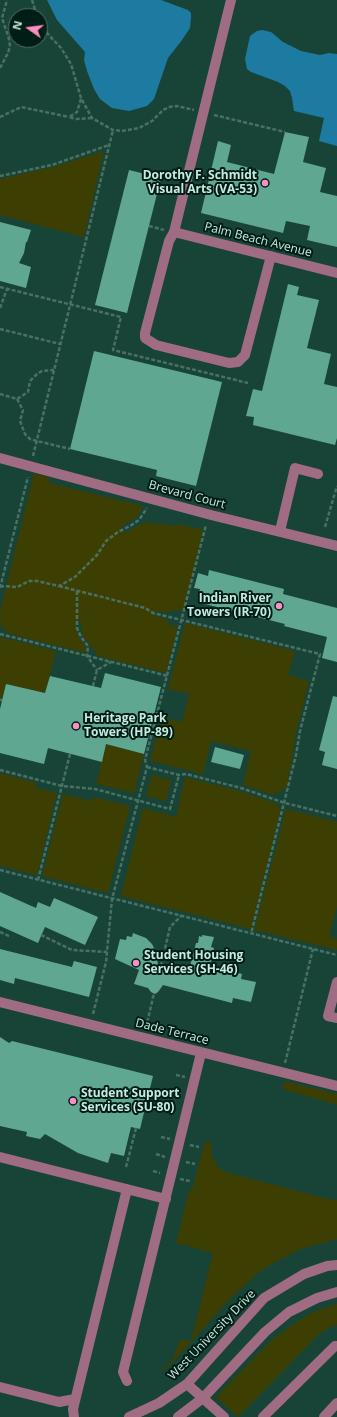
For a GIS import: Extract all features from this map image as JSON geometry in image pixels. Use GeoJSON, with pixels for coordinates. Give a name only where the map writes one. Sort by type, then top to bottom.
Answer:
{"type":"FeatureCollection","features":[{"type":"Feature","properties":{"kind":"street"},"geometry":{"type":"LineString","coordinates":[[231,0],[202,112],[174,232],[169,241],[145,333],[145,338],[156,345],[229,363],[238,362],[245,355],[271,256]]}},
{"type":"Feature","properties":{"kind":"street","name":"Palm Beach Avenue"},"geometry":{"type":"LineString","coordinates":[[174,232],[337,272]]}},
{"type":"Feature","properties":{"kind":"street","name":"Brevard Court"},"geometry":{"type":"LineString","coordinates":[[0,458],[211,515],[337,546]]}},
{"type":"Feature","properties":{"kind":"street"},"geometry":{"type":"LineString","coordinates":[[280,531],[295,468],[318,474]]}},
{"type":"Feature","properties":{"kind":"street"},"geometry":{"type":"LineString","coordinates":[[337,982],[328,1016],[337,1018]]}},
{"type":"Feature","properties":{"kind":"street","name":"Dade Terrace"},"geometry":{"type":"LineString","coordinates":[[0,1002],[337,1086]]}},
{"type":"Feature","properties":{"kind":"street"},"geometry":{"type":"LineString","coordinates":[[127,1381],[123,1372],[201,1053]]}},
{"type":"Feature","properties":{"kind":"street"},"geometry":{"type":"LineString","coordinates":[[0,1157],[166,1199]]}},
{"type":"Feature","properties":{"kind":"street"},"geometry":{"type":"LineString","coordinates":[[74,1417],[73,1409],[127,1189]]}},
{"type":"Feature","properties":{"kind":"street","name":"West University Drive"},"geometry":{"type":"LineString","coordinates":[[129,1417],[158,1403],[186,1384],[264,1298],[304,1274],[327,1266],[337,1265]]}},
{"type":"Feature","properties":{"kind":"street"},"geometry":{"type":"LineString","coordinates":[[178,1417],[203,1398],[265,1332],[289,1312],[317,1298],[337,1292]]}},
{"type":"Feature","properties":{"kind":"street"},"geometry":{"type":"LineString","coordinates":[[263,1417],[335,1346],[337,1346]]}},
{"type":"Feature","properties":{"kind":"street"},"geometry":{"type":"LineString","coordinates":[[186,1384],[224,1417]]}},
{"type":"Feature","properties":{"kind":"street"},"geometry":{"type":"LineString","coordinates":[[0,1387],[59,1402],[76,1399]]}},
{"type":"Feature","properties":{"kind":"street"},"geometry":{"type":"LineString","coordinates":[[324,1417],[337,1403]]}},
{"type":"Feature","properties":{"kind":"path"},"geometry":{"type":"LineString","coordinates":[[0,68],[10,46],[10,39],[2,18],[7,0]]}},
{"type":"Feature","properties":{"kind":"path"},"geometry":{"type":"LineString","coordinates":[[48,34],[61,48],[71,64],[81,98],[92,118],[113,130],[122,131],[139,128],[152,121],[163,110],[169,107],[177,106],[284,132]]}},
{"type":"Feature","properties":{"kind":"path"},"geometry":{"type":"LineString","coordinates":[[69,117],[77,112],[81,98]]}},
{"type":"Feature","properties":{"kind":"path"},"geometry":{"type":"LineString","coordinates":[[0,117],[21,107],[69,117],[76,120],[92,118]]}},
{"type":"Feature","properties":{"kind":"path"},"geometry":{"type":"LineString","coordinates":[[113,130],[0,586],[17,587],[29,581],[37,581],[145,608],[153,613],[320,654],[300,731],[285,803],[251,934]]}},
{"type":"Feature","properties":{"kind":"path"},"geometry":{"type":"LineString","coordinates":[[0,176],[52,165],[110,145]]}},
{"type":"Feature","properties":{"kind":"path"},"geometry":{"type":"LineString","coordinates":[[0,287],[112,315]]}},
{"type":"Feature","properties":{"kind":"path"},"geometry":{"type":"LineString","coordinates":[[0,308],[7,289]]}},
{"type":"Feature","properties":{"kind":"path"},"geometry":{"type":"LineString","coordinates":[[0,329],[60,344]]}},
{"type":"Feature","properties":{"kind":"path"},"geometry":{"type":"LineString","coordinates":[[17,399],[28,392],[30,381],[37,374],[42,371],[54,370]]}},
{"type":"Feature","properties":{"kind":"path"},"geometry":{"type":"LineString","coordinates":[[0,394],[17,399],[23,410],[20,420],[23,429],[30,439],[70,449]]}},
{"type":"Feature","properties":{"kind":"path"},"geometry":{"type":"LineString","coordinates":[[325,527],[337,486]]}},
{"type":"Feature","properties":{"kind":"path"},"geometry":{"type":"LineString","coordinates":[[59,586],[75,577],[97,555],[106,541],[139,520],[147,508]]}},
{"type":"Feature","properties":{"kind":"path"},"geometry":{"type":"LineString","coordinates":[[92,1018],[106,962],[112,899],[147,767],[145,760],[168,676],[206,522]]}},
{"type":"Feature","properties":{"kind":"path"},"geometry":{"type":"LineString","coordinates":[[77,591],[79,634],[88,646],[87,656],[97,670]]}},
{"type":"Feature","properties":{"kind":"path"},"geometry":{"type":"LineString","coordinates":[[0,634],[168,676]]}},
{"type":"Feature","properties":{"kind":"path"},"geometry":{"type":"LineString","coordinates":[[93,686],[97,670],[111,662]]}},
{"type":"Feature","properties":{"kind":"path"},"geometry":{"type":"LineString","coordinates":[[38,880],[70,754]]}},
{"type":"Feature","properties":{"kind":"path"},"geometry":{"type":"LineString","coordinates":[[147,767],[179,775],[186,774],[241,788],[285,803],[337,816]]}},
{"type":"Feature","properties":{"kind":"path"},"geometry":{"type":"LineString","coordinates":[[0,770],[62,786],[95,789],[170,809],[179,775]]}},
{"type":"Feature","properties":{"kind":"path"},"geometry":{"type":"LineString","coordinates":[[0,870],[337,955]]}},
{"type":"Feature","properties":{"kind":"path"},"geometry":{"type":"LineString","coordinates":[[161,966],[170,927],[181,916]]}},
{"type":"Feature","properties":{"kind":"path"},"geometry":{"type":"LineString","coordinates":[[0,932],[11,937]]}},
{"type":"Feature","properties":{"kind":"path"},"geometry":{"type":"LineString","coordinates":[[41,935],[72,950],[107,952]]}},
{"type":"Feature","properties":{"kind":"path"},"geometry":{"type":"LineString","coordinates":[[284,1066],[313,949]]}},
{"type":"Feature","properties":{"kind":"path"},"geometry":{"type":"LineString","coordinates":[[147,1023],[154,993]]}},
{"type":"Feature","properties":{"kind":"path"},"geometry":{"type":"LineString","coordinates":[[176,1075],[188,1078]]}},
{"type":"Feature","properties":{"kind":"path"},"geometry":{"type":"LineString","coordinates":[[172,1092],[183,1095]]}},
{"type":"Feature","properties":{"kind":"path"},"geometry":{"type":"LineString","coordinates":[[126,1167],[136,1128]]}},
{"type":"Feature","properties":{"kind":"path"},"geometry":{"type":"LineString","coordinates":[[161,1137],[172,1140]]}},
{"type":"Feature","properties":{"kind":"path"},"geometry":{"type":"LineString","coordinates":[[187,1144],[199,1146]]}},
{"type":"Feature","properties":{"kind":"path"},"geometry":{"type":"LineString","coordinates":[[156,1154],[168,1157]]}},
{"type":"Feature","properties":{"kind":"path"},"geometry":{"type":"LineString","coordinates":[[183,1161],[194,1164]]}},
{"type":"Feature","properties":{"kind":"path"},"geometry":{"type":"LineString","coordinates":[[153,1171],[164,1174]]}},
{"type":"Feature","properties":{"kind":"path"},"geometry":{"type":"LineString","coordinates":[[178,1178],[190,1181]]}},
{"type":"Feature","properties":{"kind":"shaded area"},"geometry":{"type":"Polygon","coordinates":[[[0,0],[337,0],[337,1417],[0,1417],[0,0]]]}},
{"type":"Feature","properties":{"kind":"shaded area"},"geometry":{"type":"Polygon","coordinates":[[[104,151],[84,237],[0,215],[0,179],[53,167],[104,151]]]}},
{"type":"Feature","properties":{"kind":"shaded area"},"geometry":{"type":"Polygon","coordinates":[[[34,473],[48,477],[50,483],[143,506],[138,516],[120,528],[125,533],[145,522],[176,526],[179,524],[203,530],[183,611],[176,610],[165,613],[155,611],[153,613],[155,616],[164,618],[171,625],[178,627],[166,673],[98,656],[83,636],[81,622],[76,621],[76,627],[78,636],[86,647],[86,653],[9,634],[1,626],[0,612],[34,473]]]}},
{"type":"Feature","properties":{"kind":"shaded area"},"geometry":{"type":"Polygon","coordinates":[[[185,623],[295,651],[288,675],[309,681],[296,732],[286,788],[273,795],[243,785],[251,751],[211,741],[203,774],[150,761],[161,717],[182,722],[189,694],[168,689],[185,623]]]}},
{"type":"Feature","properties":{"kind":"shaded area"},"geometry":{"type":"Polygon","coordinates":[[[0,637],[56,651],[45,693],[6,684],[3,699],[0,698],[0,637]]]}},
{"type":"Feature","properties":{"kind":"shaded area"},"geometry":{"type":"Polygon","coordinates":[[[106,744],[144,754],[134,793],[96,784],[106,744]]]}},
{"type":"Feature","properties":{"kind":"shaded area"},"geometry":{"type":"Polygon","coordinates":[[[0,773],[37,783],[36,788],[57,793],[37,875],[0,866],[0,773]]]}},
{"type":"Feature","properties":{"kind":"shaded area"},"geometry":{"type":"Polygon","coordinates":[[[152,775],[171,780],[166,801],[146,796],[152,775]]]}},
{"type":"Feature","properties":{"kind":"shaded area"},"geometry":{"type":"Polygon","coordinates":[[[185,777],[240,791],[278,804],[277,807],[281,808],[251,929],[121,896],[143,808],[176,817],[185,777]]]}},
{"type":"Feature","properties":{"kind":"shaded area"},"geometry":{"type":"Polygon","coordinates":[[[63,794],[92,801],[93,797],[130,806],[108,893],[42,876],[63,794]]]}},
{"type":"Feature","properties":{"kind":"shaded area"},"geometry":{"type":"Polygon","coordinates":[[[286,809],[337,822],[337,906],[329,936],[337,939],[337,950],[254,930],[286,809]]]}},
{"type":"Feature","properties":{"kind":"shaded area"},"geometry":{"type":"Polygon","coordinates":[[[285,1082],[337,1094],[337,1105],[286,1090],[282,1086],[285,1082]]]}},
{"type":"Feature","properties":{"kind":"shaded area"},"geometry":{"type":"Polygon","coordinates":[[[205,1141],[211,1142],[212,1156],[219,1168],[225,1172],[328,1199],[337,1200],[337,1239],[301,1249],[268,1266],[257,1274],[228,1301],[175,1360],[161,1372],[160,1371],[173,1359],[180,1340],[191,1341],[213,1253],[176,1243],[189,1190],[192,1190],[205,1141]]]}},
{"type":"Feature","properties":{"kind":"shaded area"},"geometry":{"type":"Polygon","coordinates":[[[337,1304],[337,1325],[320,1333],[238,1417],[216,1397],[274,1338],[298,1321],[316,1311],[337,1304]]]}},
{"type":"Feature","properties":{"kind":"water"},"geometry":{"type":"Polygon","coordinates":[[[47,0],[161,0],[188,10],[191,13],[190,28],[168,58],[154,99],[147,106],[129,111],[112,108],[100,99],[94,89],[87,71],[84,60],[85,52],[57,20],[47,0]]]}},
{"type":"Feature","properties":{"kind":"water"},"geometry":{"type":"Polygon","coordinates":[[[262,30],[271,32],[283,42],[301,51],[320,55],[329,53],[337,54],[337,146],[319,141],[324,118],[294,111],[290,91],[285,86],[247,69],[245,59],[250,36],[257,31],[262,30]]]}},
{"type":"Feature","properties":{"kind":"building","name":"Dorothy F. Schmidt Visual Arts (VA-53)"},"geometry":{"type":"Polygon","coordinates":[[[285,132],[309,137],[303,162],[326,168],[320,192],[337,196],[337,247],[307,240],[310,226],[286,221],[283,233],[201,213],[218,141],[231,145],[227,162],[274,174],[285,132]]]}},
{"type":"Feature","properties":{"kind":"building"},"geometry":{"type":"Polygon","coordinates":[[[129,170],[161,178],[127,313],[95,305],[129,170]]]}},
{"type":"Feature","properties":{"kind":"building"},"geometry":{"type":"Polygon","coordinates":[[[0,222],[31,230],[26,242],[24,253],[19,263],[31,267],[26,288],[0,281],[0,222]]]}},
{"type":"Feature","properties":{"kind":"building"},"geometry":{"type":"Polygon","coordinates":[[[288,284],[299,287],[297,295],[319,300],[307,348],[331,354],[324,384],[337,387],[337,438],[335,445],[253,425],[254,417],[246,416],[253,389],[262,391],[288,284]]]}},
{"type":"Feature","properties":{"kind":"building"},"geometry":{"type":"Polygon","coordinates":[[[94,351],[222,382],[196,486],[156,476],[157,470],[70,449],[94,351]]]}},
{"type":"Feature","properties":{"kind":"building","name":"Indian River Towers (IR-70)"},"geometry":{"type":"Polygon","coordinates":[[[209,570],[284,589],[283,594],[337,608],[337,662],[322,658],[327,637],[284,626],[285,624],[201,603],[203,597],[198,596],[200,589],[194,588],[198,573],[208,576],[209,570]]]}},
{"type":"Feature","properties":{"kind":"building","name":"Heritage Park Towers (HP-89)"},"geometry":{"type":"Polygon","coordinates":[[[105,673],[161,687],[144,754],[106,744],[102,762],[48,748],[44,764],[0,753],[0,709],[6,684],[45,693],[50,676],[101,688],[105,673]]]}},
{"type":"Feature","properties":{"kind":"building"},"geometry":{"type":"Polygon","coordinates":[[[333,696],[337,697],[337,769],[322,765],[325,752],[319,750],[333,696]]]}},
{"type":"Feature","properties":{"kind":"building"},"geometry":{"type":"Polygon","coordinates":[[[215,747],[244,755],[240,769],[211,762],[215,747]]]}},
{"type":"Feature","properties":{"kind":"building"},"geometry":{"type":"Polygon","coordinates":[[[0,892],[36,908],[38,902],[50,907],[54,898],[98,917],[85,945],[45,927],[38,943],[0,926],[0,892]]]}},
{"type":"Feature","properties":{"kind":"building","name":"Student Housing Services (SH-46)"},"geometry":{"type":"Polygon","coordinates":[[[133,933],[146,938],[152,944],[156,952],[158,965],[186,972],[187,965],[190,966],[199,936],[214,937],[211,947],[214,948],[210,966],[242,974],[241,979],[256,982],[251,1002],[233,998],[232,1003],[163,985],[155,994],[148,988],[134,984],[139,970],[115,959],[120,939],[126,940],[127,936],[132,937],[133,933]]]}},
{"type":"Feature","properties":{"kind":"building"},"geometry":{"type":"Polygon","coordinates":[[[0,949],[72,967],[74,961],[97,967],[89,997],[15,978],[14,984],[0,980],[0,949]]]}},
{"type":"Feature","properties":{"kind":"building","name":"Student Support Services (SU-80)"},"geometry":{"type":"Polygon","coordinates":[[[0,1037],[9,1043],[12,1041],[153,1076],[140,1129],[131,1127],[124,1156],[111,1153],[108,1163],[78,1153],[45,1134],[40,1139],[26,1136],[27,1132],[0,1126],[0,1037]]]}},
{"type":"Feature","properties":{"kind":"place","name":"Dorothy F. Schmidt Visual Arts (VA-53)"},"geometry":{"type":"Point","coordinates":[265,183]}},
{"type":"Feature","properties":{"kind":"place","name":"Indian River Towers (IR-70)"},"geometry":{"type":"Point","coordinates":[279,606]}},
{"type":"Feature","properties":{"kind":"place","name":"Heritage Park Towers (HP-89)"},"geometry":{"type":"Point","coordinates":[76,726]}},
{"type":"Feature","properties":{"kind":"place","name":"Student Housing Services (SH-46)"},"geometry":{"type":"Point","coordinates":[136,963]}},
{"type":"Feature","properties":{"kind":"place","name":"Student Support Services (SU-80)"},"geometry":{"type":"Point","coordinates":[73,1101]}}]}
